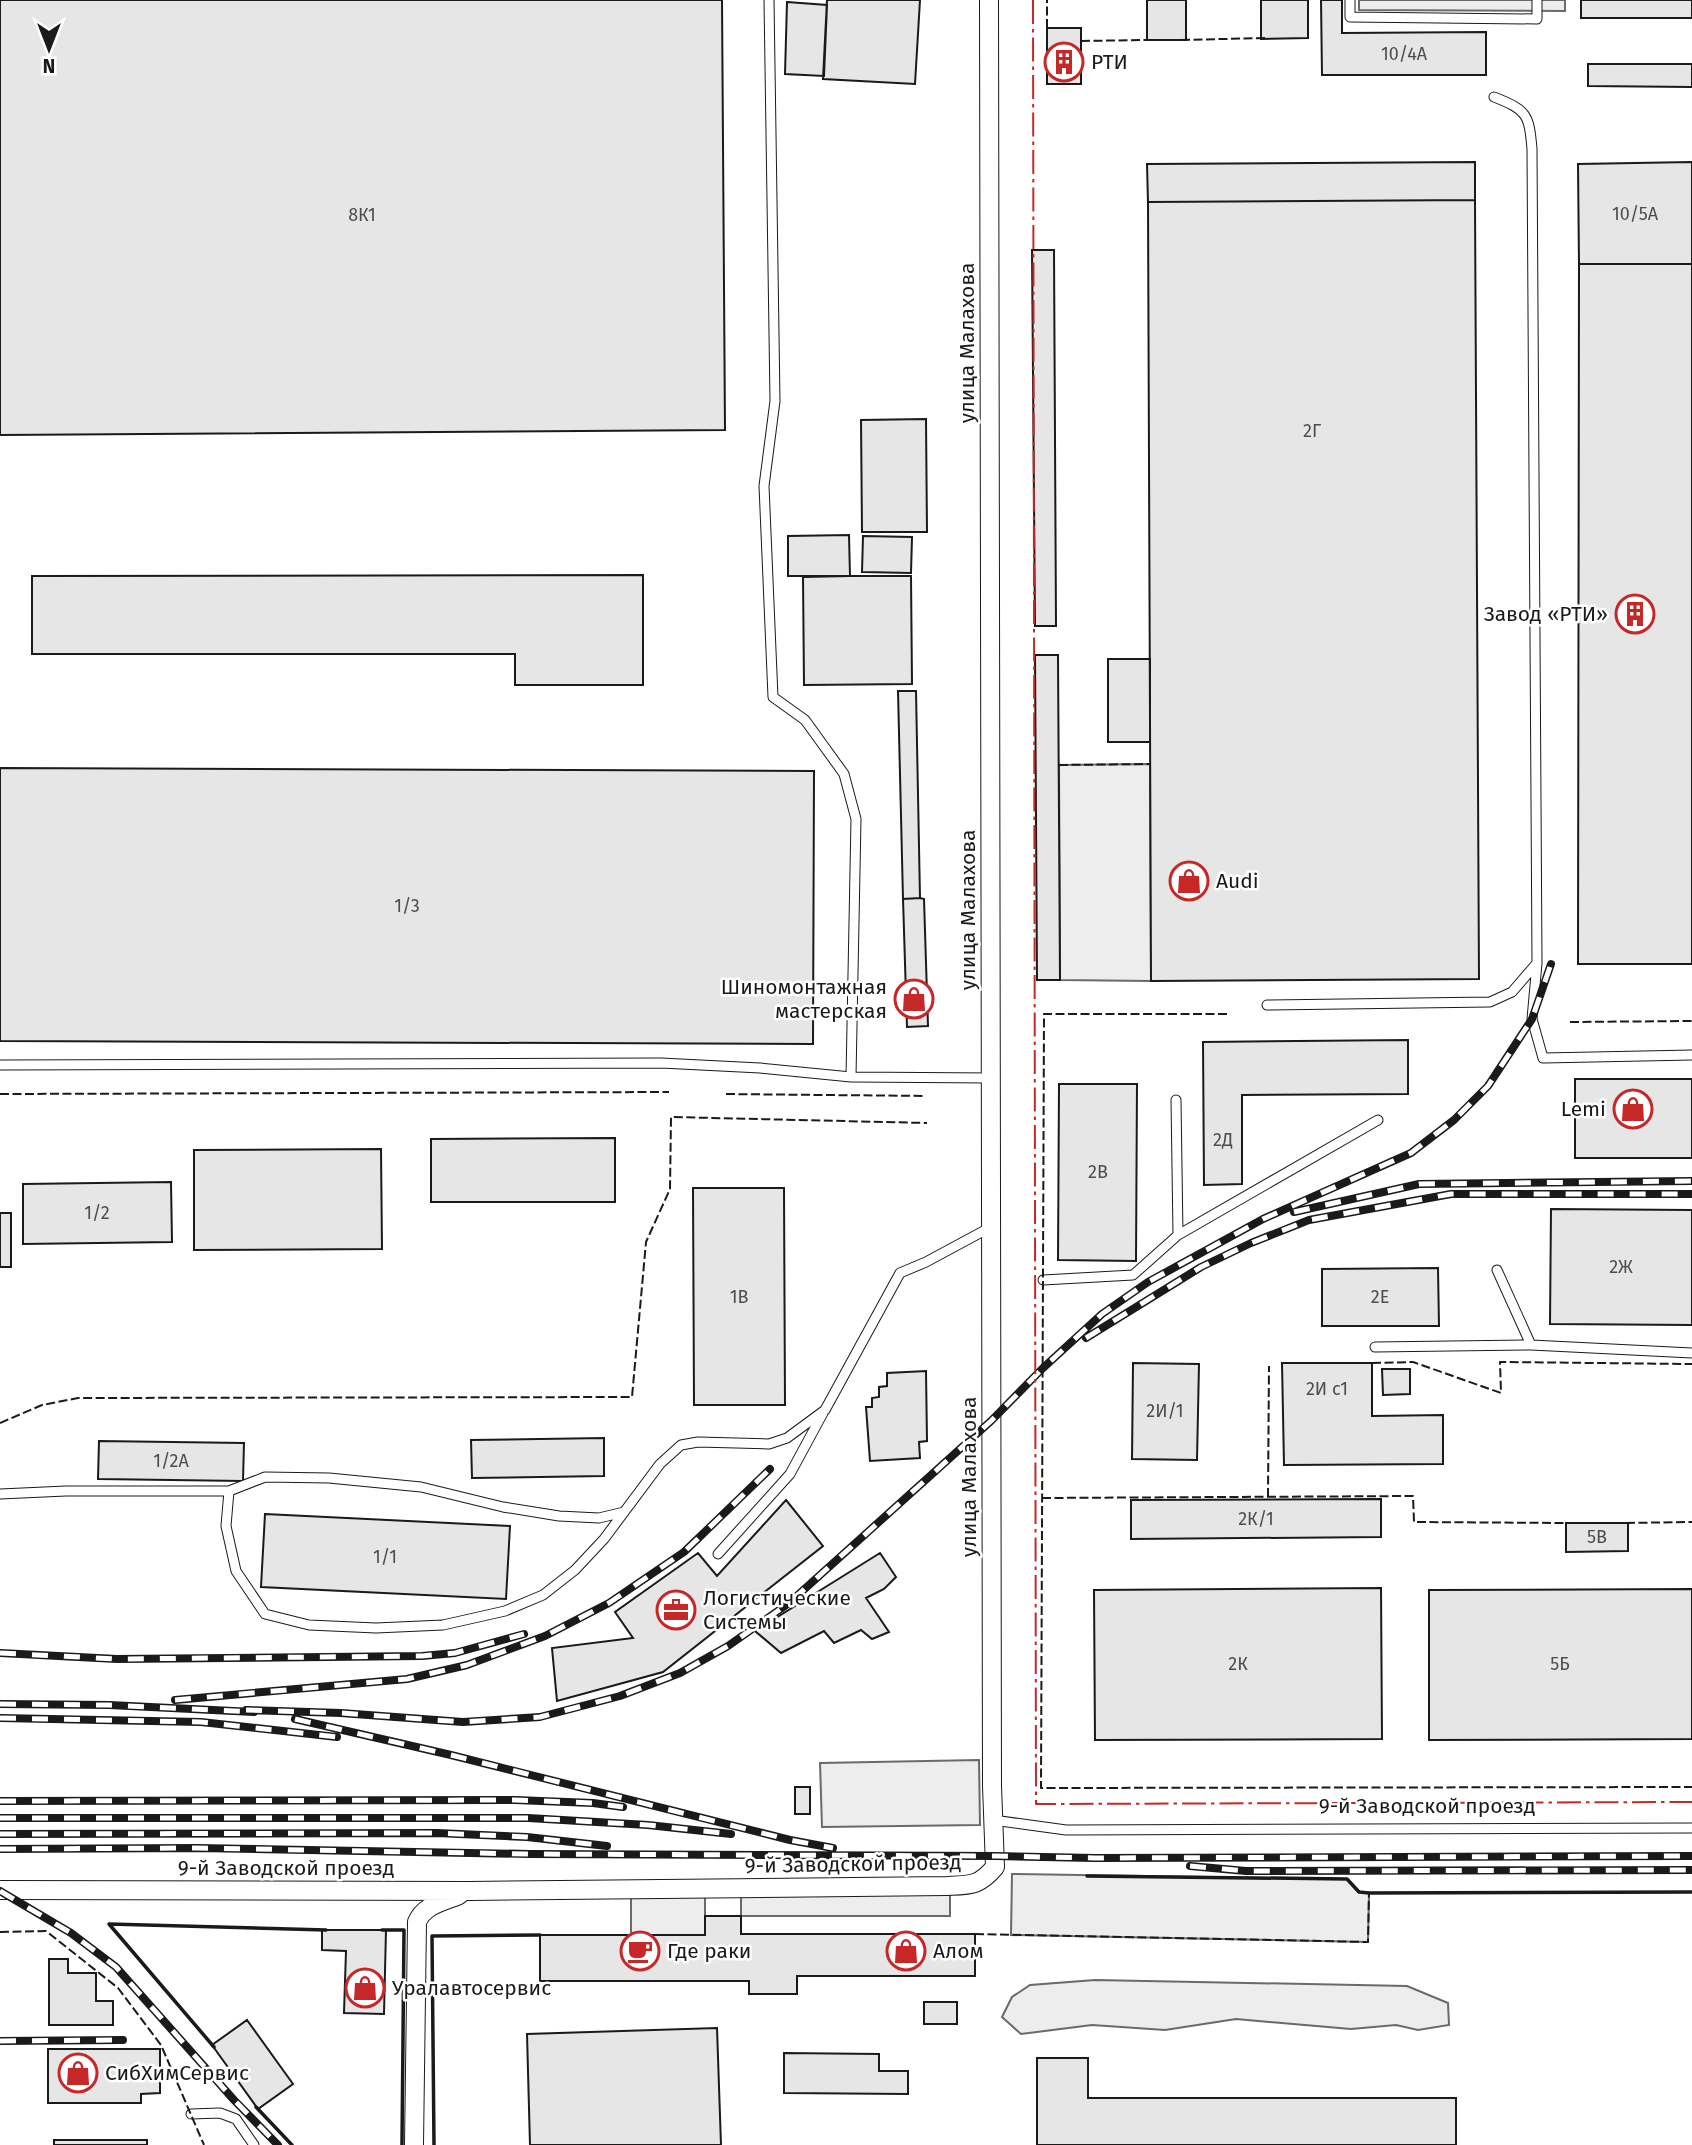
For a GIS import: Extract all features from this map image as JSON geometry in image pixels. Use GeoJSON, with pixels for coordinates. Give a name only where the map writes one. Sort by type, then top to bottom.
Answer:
{"type":"FeatureCollection","features":[{"type":"Feature","properties":{"kind":"street","name":"улица Малахова"},"geometry":{"type":"LineString","coordinates":[[989,0],[993,1820]]}},
{"type":"Feature","properties":{"kind":"street","name":"9-й Заводской проезд"},"geometry":{"type":"LineString","coordinates":[[0,1890],[469,1891],[975,1885],[995,1867],[993,1820]]}},
{"type":"Feature","properties":{"kind":"street"},"geometry":{"type":"LineString","coordinates":[[414,2145],[417,1923],[421,1914],[429,1908],[469,1891]]}},
{"type":"Feature","properties":{"kind":"lane"},"geometry":{"type":"LineString","coordinates":[[769,0],[775,401],[764,486],[773,697],[805,720],[844,774],[856,819],[851,1077]]}},
{"type":"Feature","properties":{"kind":"lane"},"geometry":{"type":"LineString","coordinates":[[1350,0],[1350,17],[1537,19],[1537,0]]}},
{"type":"Feature","properties":{"kind":"lane"},"geometry":{"type":"LineString","coordinates":[[1494,97],[1518,107],[1530,123],[1532,149],[1537,963],[1532,1019],[1544,1058],[1692,1055]]}},
{"type":"Feature","properties":{"kind":"lane"},"geometry":{"type":"LineString","coordinates":[[1268,1005],[1490,1002],[1512,992],[1537,963]]}},
{"type":"Feature","properties":{"kind":"lane"},"geometry":{"type":"LineString","coordinates":[[0,1065],[661,1063],[760,1068],[851,1077],[991,1078]]}},
{"type":"Feature","properties":{"kind":"lane"},"geometry":{"type":"LineString","coordinates":[[1176,1100],[1178,1235]]}},
{"type":"Feature","properties":{"kind":"lane"},"geometry":{"type":"LineString","coordinates":[[1043,1280],[1133,1275],[1178,1235],[1378,1120]]}},
{"type":"Feature","properties":{"kind":"lane"},"geometry":{"type":"LineString","coordinates":[[718,1554],[790,1474],[900,1273],[991,1227]]}},
{"type":"Feature","properties":{"kind":"lane"},"geometry":{"type":"LineString","coordinates":[[1497,1270],[1531,1345]]}},
{"type":"Feature","properties":{"kind":"lane"},"geometry":{"type":"LineString","coordinates":[[1375,1347],[1531,1345],[1692,1353]]}},
{"type":"Feature","properties":{"kind":"lane"},"geometry":{"type":"LineString","coordinates":[[229,1492],[226,1526],[236,1571],[265,1614],[323,1626],[376,1628],[443,1625],[505,1611],[543,1595],[575,1570],[604,1539],[660,1464],[681,1445],[698,1442],[769,1444],[787,1438],[825,1410]]}},
{"type":"Feature","properties":{"kind":"lane"},"geometry":{"type":"LineString","coordinates":[[0,1494],[66,1491],[229,1492],[265,1477],[330,1478],[421,1488],[503,1507],[559,1516],[599,1518],[624,1512]]}},
{"type":"Feature","properties":{"kind":"lane","name":"9-й Заводской проезд"},"geometry":{"type":"LineString","coordinates":[[993,1820],[1066,1830],[1692,1828]]}},
{"type":"Feature","properties":{"kind":"lane"},"geometry":{"type":"LineString","coordinates":[[191,2114],[220,2113],[236,2119],[254,2145]]}},
{"type":"Feature","properties":{"kind":"shaded area"},"geometry":{"type":"Polygon","coordinates":[[[1359,0],[1565,0],[1565,11],[1359,10],[1359,0]]]}},
{"type":"Feature","properties":{"kind":"shaded area"},"geometry":{"type":"Polygon","coordinates":[[[1150,764],[1151,981],[1060,980],[1059,765],[1150,764]]]}},
{"type":"Feature","properties":{"kind":"shaded area"},"geometry":{"type":"Polygon","coordinates":[[[979,1760],[980,1825],[822,1827],[820,1763],[979,1760]]]}},
{"type":"Feature","properties":{"kind":"shaded area"},"geometry":{"type":"Polygon","coordinates":[[[1012,1874],[1347,1879],[1359,1892],[1369,1893],[1368,1942],[1011,1935],[1012,1874]]]}},
{"type":"Feature","properties":{"kind":"shaded area"},"geometry":{"type":"Polygon","coordinates":[[[741,1895],[950,1895],[950,1916],[741,1916],[741,1895]]]}},
{"type":"Feature","properties":{"kind":"shaded area"},"geometry":{"type":"Polygon","coordinates":[[[631,1897],[705,1897],[705,1935],[631,1935],[631,1897]]]}},
{"type":"Feature","properties":{"kind":"shaded area"},"geometry":{"type":"Polygon","coordinates":[[[1095,1980],[1407,1986],[1448,2003],[1449,2025],[1418,2030],[1396,2025],[1351,2029],[1236,2019],[1165,2030],[1092,2025],[1021,2034],[1002,2017],[1012,1997],[1030,1985],[1095,1980]]]}},
{"type":"Feature","properties":{"kind":"building"},"geometry":{"type":"Polygon","coordinates":[[[0,0],[722,0],[725,430],[0,435],[0,0]]]}},
{"type":"Feature","properties":{"kind":"building"},"geometry":{"type":"Polygon","coordinates":[[[827,0],[920,0],[915,84],[823,79],[827,0]]]}},
{"type":"Feature","properties":{"kind":"building"},"geometry":{"type":"Polygon","coordinates":[[[1147,0],[1186,0],[1186,40],[1147,40],[1147,0]]]}},
{"type":"Feature","properties":{"kind":"building"},"geometry":{"type":"Polygon","coordinates":[[[1261,0],[1308,0],[1308,38],[1261,39],[1261,0]]]}},
{"type":"Feature","properties":{"kind":"building"},"geometry":{"type":"Polygon","coordinates":[[[1321,0],[1342,0],[1342,33],[1486,32],[1486,75],[1322,75],[1321,0]]]}},
{"type":"Feature","properties":{"kind":"building"},"geometry":{"type":"Polygon","coordinates":[[[1581,0],[1692,0],[1692,18],[1581,18],[1581,0]]]}},
{"type":"Feature","properties":{"kind":"building"},"geometry":{"type":"Polygon","coordinates":[[[787,2],[827,5],[824,76],[785,74],[787,2]]]}},
{"type":"Feature","properties":{"kind":"building","name":"РТИ"},"geometry":{"type":"Polygon","coordinates":[[[1047,28],[1081,28],[1081,84],[1047,84],[1047,28]]]}},
{"type":"Feature","properties":{"kind":"building"},"geometry":{"type":"Polygon","coordinates":[[[1588,64],[1692,64],[1692,87],[1588,86],[1588,64]]]}},
{"type":"Feature","properties":{"kind":"building"},"geometry":{"type":"Polygon","coordinates":[[[1475,162],[1475,200],[1148,202],[1147,164],[1475,162]]]}},
{"type":"Feature","properties":{"kind":"building"},"geometry":{"type":"Polygon","coordinates":[[[1692,162],[1692,264],[1579,264],[1578,164],[1692,162]]]}},
{"type":"Feature","properties":{"kind":"building"},"geometry":{"type":"Polygon","coordinates":[[[1475,200],[1479,979],[1151,981],[1148,202],[1475,200]]]}},
{"type":"Feature","properties":{"kind":"building"},"geometry":{"type":"Polygon","coordinates":[[[1032,250],[1054,250],[1056,626],[1035,626],[1032,250]]]}},
{"type":"Feature","properties":{"kind":"building","name":"Завод «РТИ»"},"geometry":{"type":"Polygon","coordinates":[[[1579,264],[1692,264],[1692,964],[1578,964],[1579,264]]]}},
{"type":"Feature","properties":{"kind":"building"},"geometry":{"type":"Polygon","coordinates":[[[926,419],[927,532],[862,532],[861,420],[926,419]]]}},
{"type":"Feature","properties":{"kind":"building"},"geometry":{"type":"Polygon","coordinates":[[[849,535],[850,576],[788,576],[788,536],[849,535]]]}},
{"type":"Feature","properties":{"kind":"building"},"geometry":{"type":"Polygon","coordinates":[[[863,536],[912,537],[911,573],[862,572],[863,536]]]}},
{"type":"Feature","properties":{"kind":"building"},"geometry":{"type":"Polygon","coordinates":[[[643,575],[643,685],[515,685],[515,654],[32,654],[32,576],[643,575]]]}},
{"type":"Feature","properties":{"kind":"building"},"geometry":{"type":"Polygon","coordinates":[[[911,576],[912,684],[804,685],[803,577],[911,576]]]}},
{"type":"Feature","properties":{"kind":"building"},"geometry":{"type":"Polygon","coordinates":[[[1035,655],[1058,655],[1060,980],[1037,980],[1035,655]]]}},
{"type":"Feature","properties":{"kind":"building"},"geometry":{"type":"Polygon","coordinates":[[[1108,659],[1150,659],[1150,742],[1108,742],[1108,659]]]}},
{"type":"Feature","properties":{"kind":"building"},"geometry":{"type":"Polygon","coordinates":[[[898,691],[916,691],[920,898],[903,899],[898,691]]]}},
{"type":"Feature","properties":{"kind":"building"},"geometry":{"type":"Polygon","coordinates":[[[0,768],[814,771],[813,1044],[0,1041],[0,768]]]}},
{"type":"Feature","properties":{"kind":"building"},"geometry":{"type":"Polygon","coordinates":[[[903,899],[924,899],[928,1026],[907,1027],[903,899]]]}},
{"type":"Feature","properties":{"kind":"building"},"geometry":{"type":"Polygon","coordinates":[[[1408,1040],[1408,1094],[1242,1095],[1242,1184],[1204,1185],[1203,1042],[1408,1040]]]}},
{"type":"Feature","properties":{"kind":"building"},"geometry":{"type":"Polygon","coordinates":[[[1575,1079],[1692,1079],[1692,1158],[1575,1158],[1575,1079]]]}},
{"type":"Feature","properties":{"kind":"building"},"geometry":{"type":"Polygon","coordinates":[[[1059,1084],[1137,1084],[1136,1261],[1058,1260],[1059,1084]]]}},
{"type":"Feature","properties":{"kind":"building"},"geometry":{"type":"Polygon","coordinates":[[[615,1138],[615,1202],[431,1202],[431,1139],[615,1138]]]}},
{"type":"Feature","properties":{"kind":"building"},"geometry":{"type":"Polygon","coordinates":[[[381,1149],[382,1249],[194,1250],[194,1150],[381,1149]]]}},
{"type":"Feature","properties":{"kind":"building"},"geometry":{"type":"Polygon","coordinates":[[[171,1182],[172,1242],[23,1244],[23,1184],[171,1182]]]}},
{"type":"Feature","properties":{"kind":"building"},"geometry":{"type":"Polygon","coordinates":[[[693,1188],[784,1188],[785,1405],[694,1405],[693,1188]]]}},
{"type":"Feature","properties":{"kind":"building"},"geometry":{"type":"Polygon","coordinates":[[[1551,1209],[1692,1210],[1692,1325],[1550,1324],[1551,1209]]]}},
{"type":"Feature","properties":{"kind":"building"},"geometry":{"type":"Polygon","coordinates":[[[0,1213],[11,1213],[11,1267],[0,1267],[0,1213]]]}},
{"type":"Feature","properties":{"kind":"building"},"geometry":{"type":"Polygon","coordinates":[[[1438,1268],[1439,1326],[1322,1326],[1322,1269],[1438,1268]]]}},
{"type":"Feature","properties":{"kind":"building"},"geometry":{"type":"Polygon","coordinates":[[[1133,1363],[1199,1364],[1197,1460],[1132,1459],[1133,1363]]]}},
{"type":"Feature","properties":{"kind":"building"},"geometry":{"type":"Polygon","coordinates":[[[1282,1363],[1372,1363],[1372,1416],[1443,1415],[1443,1464],[1284,1465],[1282,1363]]]}},
{"type":"Feature","properties":{"kind":"building"},"geometry":{"type":"Polygon","coordinates":[[[1382,1369],[1410,1369],[1410,1394],[1383,1395],[1382,1369]]]}},
{"type":"Feature","properties":{"kind":"building"},"geometry":{"type":"Polygon","coordinates":[[[926,1371],[927,1441],[919,1442],[920,1458],[870,1461],[866,1407],[872,1407],[872,1398],[879,1397],[879,1387],[887,1386],[887,1373],[926,1371]]]}},
{"type":"Feature","properties":{"kind":"building"},"geometry":{"type":"Polygon","coordinates":[[[604,1438],[604,1476],[472,1478],[471,1440],[604,1438]]]}},
{"type":"Feature","properties":{"kind":"building"},"geometry":{"type":"Polygon","coordinates":[[[99,1441],[244,1443],[243,1481],[98,1479],[99,1441]]]}},
{"type":"Feature","properties":{"kind":"building"},"geometry":{"type":"Polygon","coordinates":[[[1381,1499],[1381,1537],[1131,1539],[1131,1500],[1381,1499]]]}},
{"type":"Feature","properties":{"kind":"building"},"geometry":{"type":"Polygon","coordinates":[[[786,1500],[823,1546],[663,1672],[557,1701],[552,1648],[633,1638],[615,1612],[698,1553],[717,1576],[786,1500]]]}},
{"type":"Feature","properties":{"kind":"building"},"geometry":{"type":"Polygon","coordinates":[[[265,1514],[510,1526],[506,1599],[261,1587],[265,1514]]]}},
{"type":"Feature","properties":{"kind":"building"},"geometry":{"type":"Polygon","coordinates":[[[1566,1523],[1628,1523],[1628,1551],[1566,1552],[1566,1523]]]}},
{"type":"Feature","properties":{"kind":"building"},"geometry":{"type":"Polygon","coordinates":[[[880,1553],[896,1577],[884,1589],[866,1598],[889,1632],[872,1639],[861,1630],[834,1643],[824,1631],[781,1653],[755,1631],[880,1553]]]}},
{"type":"Feature","properties":{"kind":"building"},"geometry":{"type":"Polygon","coordinates":[[[1381,1588],[1382,1739],[1095,1740],[1094,1590],[1381,1588]]]}},
{"type":"Feature","properties":{"kind":"building"},"geometry":{"type":"Polygon","coordinates":[[[1692,1589],[1692,1739],[1429,1740],[1429,1590],[1692,1589]]]}},
{"type":"Feature","properties":{"kind":"building"},"geometry":{"type":"Polygon","coordinates":[[[795,1787],[810,1787],[810,1814],[795,1814],[795,1787]]]}},
{"type":"Feature","properties":{"kind":"building"},"geometry":{"type":"Polygon","coordinates":[[[705,1916],[741,1916],[741,1934],[975,1934],[975,1976],[797,1976],[797,1994],[749,1994],[749,1981],[540,1981],[540,1935],[705,1935],[705,1916]]]}},
{"type":"Feature","properties":{"kind":"building"},"geometry":{"type":"Polygon","coordinates":[[[322,1930],[386,1930],[384,2014],[344,2013],[346,1951],[322,1950],[322,1930]]]}},
{"type":"Feature","properties":{"kind":"building"},"geometry":{"type":"Polygon","coordinates":[[[49,1959],[68,1959],[68,1973],[96,1973],[96,2001],[113,2001],[113,2025],[49,2025],[49,1959]]]}},
{"type":"Feature","properties":{"kind":"building"},"geometry":{"type":"Polygon","coordinates":[[[924,2002],[957,2002],[957,2024],[924,2024],[924,2002]]]}},
{"type":"Feature","properties":{"kind":"building"},"geometry":{"type":"Polygon","coordinates":[[[247,2020],[293,2084],[258,2109],[212,2045],[247,2020]]]}},
{"type":"Feature","properties":{"kind":"building"},"geometry":{"type":"Polygon","coordinates":[[[717,2028],[721,2145],[530,2145],[527,2034],[717,2028]]]}},
{"type":"Feature","properties":{"kind":"building"},"geometry":{"type":"Polygon","coordinates":[[[48,2049],[160,2049],[160,2093],[141,2094],[141,2103],[48,2103],[48,2049]]]}},
{"type":"Feature","properties":{"kind":"building"},"geometry":{"type":"Polygon","coordinates":[[[784,2053],[879,2054],[879,2071],[908,2071],[908,2094],[784,2093],[784,2053]]]}},
{"type":"Feature","properties":{"kind":"building"},"geometry":{"type":"Polygon","coordinates":[[[1037,2058],[1088,2058],[1088,2098],[1456,2098],[1456,2145],[1037,2145],[1037,2058]]]}},
{"type":"Feature","properties":{"kind":"building"},"geometry":{"type":"Polygon","coordinates":[[[54,2140],[147,2140],[147,2145],[54,2145],[54,2140]]]}},
{"type":"Feature","properties":{"kind":"railway"},"geometry":{"type":"LineString","coordinates":[[246,1710],[341,1713],[463,1722],[540,1717],[620,1696],[680,1673],[728,1646],[789,1603],[991,1421],[1102,1314],[1148,1282],[1263,1219],[1411,1153],[1454,1120],[1488,1086],[1532,1019],[1551,964]]}},
{"type":"Feature","properties":{"kind":"railway"},"geometry":{"type":"LineString","coordinates":[[1294,1212],[1419,1184],[1692,1181]]}},
{"type":"Feature","properties":{"kind":"railway"},"geometry":{"type":"LineString","coordinates":[[1086,1338],[1201,1267],[1309,1220],[1451,1194],[1692,1194]]}},
{"type":"Feature","properties":{"kind":"railway"},"geometry":{"type":"LineString","coordinates":[[175,1700],[407,1679],[467,1665],[545,1636],[609,1603],[684,1552],[770,1469]]}},
{"type":"Feature","properties":{"kind":"railway"},"geometry":{"type":"LineString","coordinates":[[0,1653],[117,1659],[422,1656],[455,1653],[524,1634]]}},
{"type":"Feature","properties":{"kind":"railway"},"geometry":{"type":"LineString","coordinates":[[0,1704],[109,1705],[254,1712]]}},
{"type":"Feature","properties":{"kind":"railway"},"geometry":{"type":"LineString","coordinates":[[0,1718],[201,1722],[337,1737]]}},
{"type":"Feature","properties":{"kind":"railway"},"geometry":{"type":"LineString","coordinates":[[295,1719],[790,1840],[833,1848]]}},
{"type":"Feature","properties":{"kind":"railway"},"geometry":{"type":"LineString","coordinates":[[0,1801],[515,1800],[623,1807]]}},
{"type":"Feature","properties":{"kind":"railway"},"geometry":{"type":"LineString","coordinates":[[0,1818],[528,1818],[648,1825],[731,1834]]}},
{"type":"Feature","properties":{"kind":"railway"},"geometry":{"type":"LineString","coordinates":[[0,1834],[437,1833],[527,1837],[607,1846]]}},
{"type":"Feature","properties":{"kind":"railway"},"geometry":{"type":"LineString","coordinates":[[0,1849],[196,1848],[530,1854],[1095,1858],[1692,1856]]}},
{"type":"Feature","properties":{"kind":"railway"},"geometry":{"type":"LineString","coordinates":[[1190,1866],[1246,1871],[1692,1870]]}},
{"type":"Feature","properties":{"kind":"railway"},"geometry":{"type":"LineString","coordinates":[[0,1891],[71,1933],[116,1967],[234,2100],[278,2145]]}},
{"type":"Feature","properties":{"kind":"railway"},"geometry":{"type":"LineString","coordinates":[[0,2041],[123,2040]]}},
{"type":"Feature","properties":{"kind":"fence"},"geometry":{"type":"LineString","coordinates":[[1047,0],[1047,28]]}},
{"type":"Feature","properties":{"kind":"fence"},"geometry":{"type":"LineString","coordinates":[[1181,40],[1265,38]]}},
{"type":"Feature","properties":{"kind":"fence"},"geometry":{"type":"LineString","coordinates":[[1081,41],[1147,40]]}},
{"type":"Feature","properties":{"kind":"fence"},"geometry":{"type":"LineString","coordinates":[[1059,765],[1150,764]]}},
{"type":"Feature","properties":{"kind":"fence"},"geometry":{"type":"LineString","coordinates":[[1227,1014],[1044,1014],[1041,1788],[1692,1787]]}},
{"type":"Feature","properties":{"kind":"fence"},"geometry":{"type":"LineString","coordinates":[[1570,1022],[1692,1021]]}},
{"type":"Feature","properties":{"kind":"fence"},"geometry":{"type":"LineString","coordinates":[[0,1094],[669,1092]]}},
{"type":"Feature","properties":{"kind":"fence"},"geometry":{"type":"LineString","coordinates":[[726,1094],[926,1096]]}},
{"type":"Feature","properties":{"kind":"fence"},"geometry":{"type":"LineString","coordinates":[[0,1423],[42,1405],[78,1398],[632,1397],[646,1242],[670,1189],[671,1117],[927,1123]]}},
{"type":"Feature","properties":{"kind":"fence"},"geometry":{"type":"LineString","coordinates":[[1372,1363],[1413,1362],[1501,1393],[1500,1362],[1692,1364]]}},
{"type":"Feature","properties":{"kind":"fence"},"geometry":{"type":"LineString","coordinates":[[1268,1497],[1269,1366]]}},
{"type":"Feature","properties":{"kind":"fence"},"geometry":{"type":"LineString","coordinates":[[1042,1498],[1413,1496],[1414,1522],[1570,1523]]}},
{"type":"Feature","properties":{"kind":"fence"},"geometry":{"type":"LineString","coordinates":[[1626,1523],[1692,1522]]}},
{"type":"Feature","properties":{"kind":"fence"},"geometry":{"type":"LineString","coordinates":[[975,1934],[1368,1942],[1369,1893]]}},
{"type":"Feature","properties":{"kind":"fence"},"geometry":{"type":"LineString","coordinates":[[0,1932],[46,1931],[118,1988],[161,2045],[204,2145]]}},
{"type":"Feature","properties":{"kind":"wall"},"geometry":{"type":"LineString","coordinates":[[1087,1876],[1347,1879],[1359,1892],[1369,1893],[1692,1892]]}},
{"type":"Feature","properties":{"kind":"wall"},"geometry":{"type":"LineString","coordinates":[[214,2047],[109,1924],[326,1930]]}},
{"type":"Feature","properties":{"kind":"wall"},"geometry":{"type":"LineString","coordinates":[[382,1930],[404,1930],[402,2145]]}},
{"type":"Feature","properties":{"kind":"wall"},"geometry":{"type":"LineString","coordinates":[[434,2145],[432,1936],[540,1935]]}},
{"type":"Feature","properties":{"kind":"wall"},"geometry":{"type":"LineString","coordinates":[[256,2107],[292,2145]]}},
{"type":"Feature","properties":{"kind":"power"},"geometry":{"type":"LineString","coordinates":[[1033,0],[1036,1804],[1692,1802]]}},
{"type":"Feature","properties":{"kind":"place","name":"РТИ"},"geometry":{"type":"Point","coordinates":[1064,62]}},
{"type":"Feature","properties":{"kind":"place","name":"Завод «РТИ»"},"geometry":{"type":"Point","coordinates":[1635,614]}},
{"type":"Feature","properties":{"kind":"place","name":"Audi"},"geometry":{"type":"Point","coordinates":[1189,881]}},
{"type":"Feature","properties":{"kind":"place","name":"Шиномонтажная мастерская"},"geometry":{"type":"Point","coordinates":[914,999]}},
{"type":"Feature","properties":{"kind":"place","name":"Lemi"},"geometry":{"type":"Point","coordinates":[1633,1109]}},
{"type":"Feature","properties":{"kind":"place","name":"Логистические Системы"},"geometry":{"type":"Point","coordinates":[676,1610]}},
{"type":"Feature","properties":{"kind":"place","name":"Где раки"},"geometry":{"type":"Point","coordinates":[640,1951]}},
{"type":"Feature","properties":{"kind":"place","name":"Алом"},"geometry":{"type":"Point","coordinates":[906,1951]}},
{"type":"Feature","properties":{"kind":"place","name":"Уралавтосервис"},"geometry":{"type":"Point","coordinates":[365,1988]}},
{"type":"Feature","properties":{"kind":"place","name":"СибХимСервис"},"geometry":{"type":"Point","coordinates":[78,2073]}}]}
